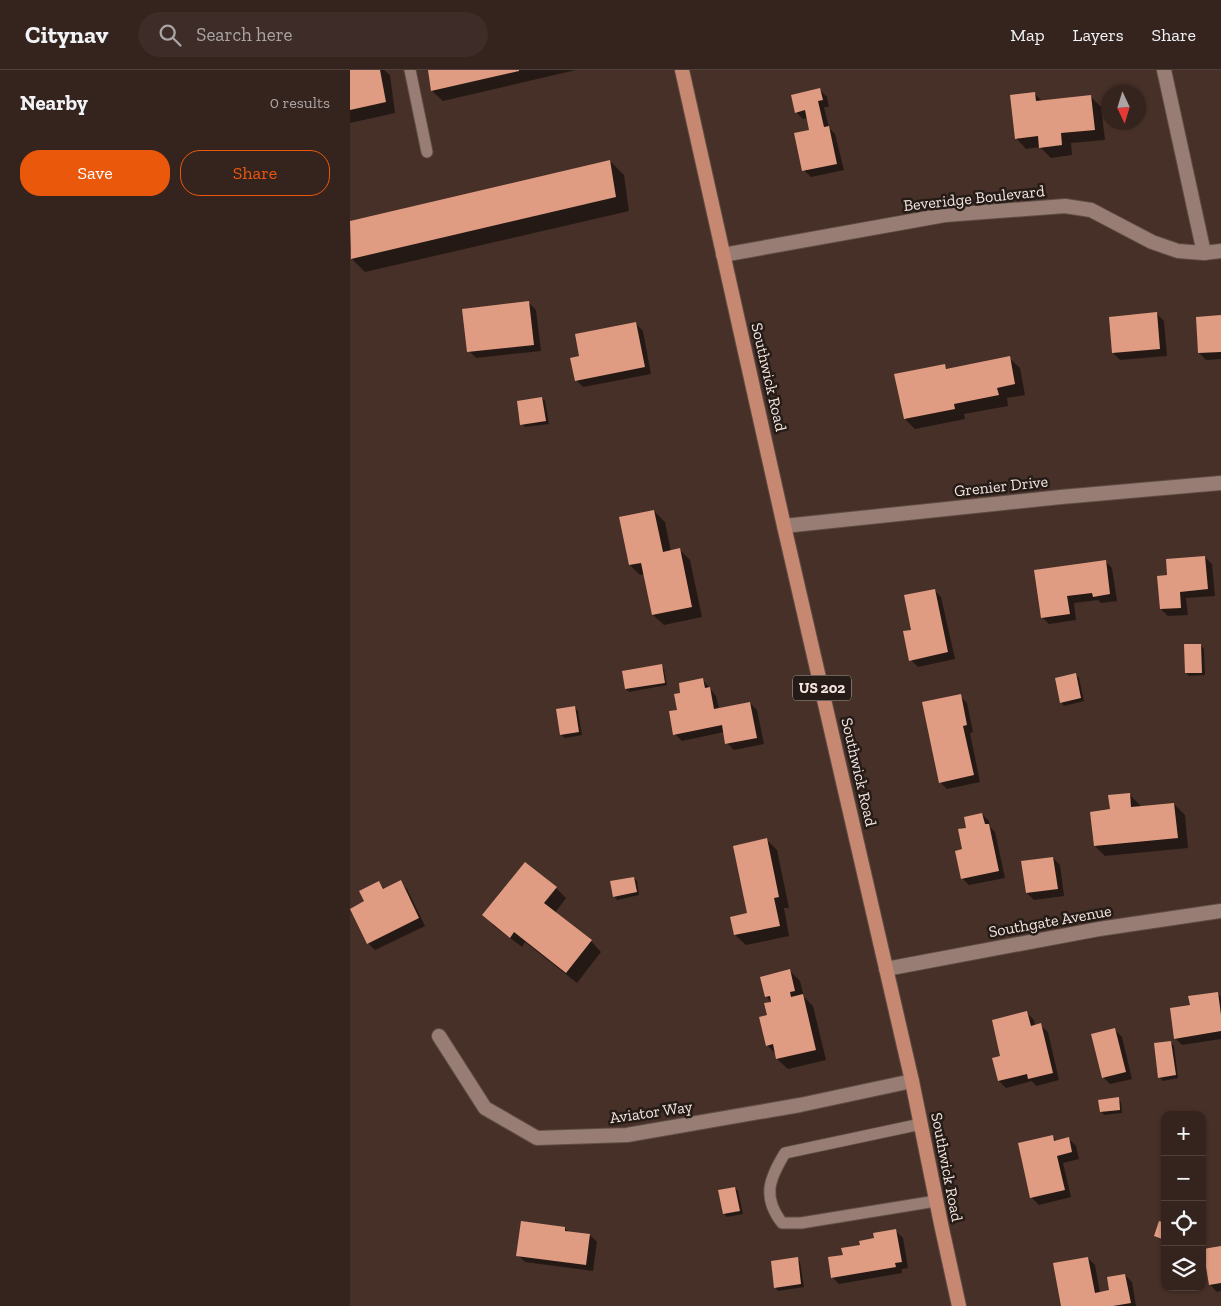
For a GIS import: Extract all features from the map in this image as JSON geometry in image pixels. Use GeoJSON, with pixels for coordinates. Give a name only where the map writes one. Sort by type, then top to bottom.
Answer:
{"type":"FeatureCollection","features":[{"type":"Feature","properties":{"kind":"highway","name":"Southwick Road"},"geometry":{"type":"LineString","coordinates":[[682,70],[784,526],[912,1080],[959,1306]]}},
{"type":"Feature","properties":{"kind":"street"},"geometry":{"type":"LineString","coordinates":[[1164,70],[1204,253]]}},
{"type":"Feature","properties":{"kind":"street","name":"Beveridge Boulevard"},"geometry":{"type":"LineString","coordinates":[[724,256],[945,216],[1064,206],[1091,210],[1152,242],[1178,251],[1221,252]]}},
{"type":"Feature","properties":{"kind":"street","name":"Grenier Drive"},"geometry":{"type":"LineString","coordinates":[[784,526],[1061,497],[1221,483]]}},
{"type":"Feature","properties":{"kind":"street","name":"Southgate Avenue"},"geometry":{"type":"LineString","coordinates":[[886,969],[1099,928],[1221,911]]}},
{"type":"Feature","properties":{"kind":"street","name":"Aviator Way"},"geometry":{"type":"LineString","coordinates":[[439,1036],[486,1108],[537,1138],[627,1135],[800,1105],[912,1080]]}},
{"type":"Feature","properties":{"kind":"lane"},"geometry":{"type":"LineString","coordinates":[[410,70],[427,152]]}},
{"type":"Feature","properties":{"kind":"lane"},"geometry":{"type":"LineString","coordinates":[[921,1124],[785,1153],[775,1169],[769,1186],[773,1212],[782,1223],[801,1223],[936,1201]]}},
{"type":"Feature","properties":{"kind":"building"},"geometry":{"type":"Polygon","coordinates":[[[350,70],[380,70],[386,102],[350,110],[350,70]]]}},
{"type":"Feature","properties":{"kind":"building"},"geometry":{"type":"Polygon","coordinates":[[[428,70],[519,70],[519,71],[431,91],[428,70]]]}},
{"type":"Feature","properties":{"kind":"building"},"geometry":{"type":"Polygon","coordinates":[[[820,88],[823,100],[818,101],[824,127],[829,126],[837,164],[802,171],[794,133],[809,130],[805,110],[795,113],[791,95],[820,88]]]}},
{"type":"Feature","properties":{"kind":"building"},"geometry":{"type":"Polygon","coordinates":[[[1035,92],[1036,101],[1091,95],[1095,130],[1061,133],[1062,145],[1039,148],[1038,136],[1015,139],[1010,95],[1035,92]]]}},
{"type":"Feature","properties":{"kind":"building"},"geometry":{"type":"Polygon","coordinates":[[[610,160],[616,197],[351,259],[350,221],[610,160]]]}},
{"type":"Feature","properties":{"kind":"building"},"geometry":{"type":"Polygon","coordinates":[[[529,301],[534,345],[467,352],[462,309],[529,301]]]}},
{"type":"Feature","properties":{"kind":"building"},"geometry":{"type":"Polygon","coordinates":[[[1157,312],[1160,349],[1112,353],[1109,317],[1157,312]]]}},
{"type":"Feature","properties":{"kind":"building"},"geometry":{"type":"Polygon","coordinates":[[[1221,315],[1221,352],[1198,353],[1196,317],[1221,315]]]}},
{"type":"Feature","properties":{"kind":"building"},"geometry":{"type":"Polygon","coordinates":[[[636,322],[645,367],[575,381],[570,358],[579,356],[575,334],[636,322]]]}},
{"type":"Feature","properties":{"kind":"building"},"geometry":{"type":"Polygon","coordinates":[[[1010,356],[1015,384],[997,388],[999,395],[954,404],[955,409],[904,419],[894,374],[945,364],[946,369],[1010,356]]]}},
{"type":"Feature","properties":{"kind":"building"},"geometry":{"type":"Polygon","coordinates":[[[542,397],[546,421],[520,425],[517,401],[542,397]]]}},
{"type":"Feature","properties":{"kind":"building"},"geometry":{"type":"Polygon","coordinates":[[[654,510],[663,552],[680,548],[692,607],[652,615],[641,563],[629,565],[619,517],[654,510]]]}},
{"type":"Feature","properties":{"kind":"building"},"geometry":{"type":"Polygon","coordinates":[[[1205,556],[1208,589],[1180,592],[1181,608],[1160,609],[1157,576],[1167,575],[1166,559],[1205,556]]]}},
{"type":"Feature","properties":{"kind":"building"},"geometry":{"type":"Polygon","coordinates":[[[1106,560],[1110,594],[1093,597],[1092,593],[1067,596],[1070,614],[1041,618],[1034,570],[1106,560]]]}},
{"type":"Feature","properties":{"kind":"building"},"geometry":{"type":"Polygon","coordinates":[[[935,589],[948,652],[909,661],[903,631],[911,630],[904,595],[935,589]]]}},
{"type":"Feature","properties":{"kind":"building"},"geometry":{"type":"Polygon","coordinates":[[[1184,644],[1201,644],[1202,673],[1185,673],[1184,644]]]}},
{"type":"Feature","properties":{"kind":"building"},"geometry":{"type":"Polygon","coordinates":[[[662,664],[665,683],[625,689],[622,671],[662,664]]]}},
{"type":"Feature","properties":{"kind":"building"},"geometry":{"type":"Polygon","coordinates":[[[1076,673],[1081,698],[1060,703],[1055,678],[1076,673]]]}},
{"type":"Feature","properties":{"kind":"building"},"geometry":{"type":"Polygon","coordinates":[[[703,678],[705,688],[710,687],[714,709],[750,702],[757,738],[725,744],[722,725],[673,735],[669,711],[677,710],[674,694],[680,693],[679,683],[703,678]]]}},
{"type":"Feature","properties":{"kind":"building"},"geometry":{"type":"Polygon","coordinates":[[[961,694],[967,725],[963,726],[974,775],[939,783],[922,702],[961,694]]]}},
{"type":"Feature","properties":{"kind":"building"},"geometry":{"type":"Polygon","coordinates":[[[575,706],[579,732],[560,735],[556,709],[575,706]]]}},
{"type":"Feature","properties":{"kind":"building"},"geometry":{"type":"Polygon","coordinates":[[[1130,793],[1131,807],[1174,803],[1178,838],[1094,846],[1090,812],[1110,809],[1108,795],[1130,793]]]}},
{"type":"Feature","properties":{"kind":"building"},"geometry":{"type":"Polygon","coordinates":[[[982,813],[985,824],[989,824],[999,871],[961,879],[955,851],[962,849],[958,829],[966,828],[964,817],[982,813]]]}},
{"type":"Feature","properties":{"kind":"building"},"geometry":{"type":"Polygon","coordinates":[[[767,838],[779,897],[774,898],[780,926],[734,935],[730,917],[747,913],[733,846],[767,838]]]}},
{"type":"Feature","properties":{"kind":"building"},"geometry":{"type":"Polygon","coordinates":[[[1053,857],[1058,889],[1026,893],[1021,861],[1053,857]]]}},
{"type":"Feature","properties":{"kind":"building"},"geometry":{"type":"Polygon","coordinates":[[[525,862],[557,887],[544,903],[592,940],[566,973],[514,932],[510,938],[482,915],[525,862]]]}},
{"type":"Feature","properties":{"kind":"building"},"geometry":{"type":"Polygon","coordinates":[[[634,877],[637,892],[613,897],[610,881],[634,877]]]}},
{"type":"Feature","properties":{"kind":"building"},"geometry":{"type":"Polygon","coordinates":[[[401,880],[419,918],[367,944],[350,909],[364,901],[359,891],[379,881],[383,889],[401,880]]]}},
{"type":"Feature","properties":{"kind":"building"},"geometry":{"type":"Polygon","coordinates":[[[790,969],[795,991],[790,992],[791,997],[803,994],[816,1050],[776,1059],[773,1044],[766,1046],[759,1017],[767,1015],[764,1003],[771,1002],[770,996],[765,997],[760,977],[790,969]]]}},
{"type":"Feature","properties":{"kind":"building"},"geometry":{"type":"Polygon","coordinates":[[[1218,992],[1221,1031],[1174,1039],[1170,1008],[1190,1005],[1188,996],[1218,992]]]}},
{"type":"Feature","properties":{"kind":"building"},"geometry":{"type":"Polygon","coordinates":[[[1027,1011],[1031,1026],[1041,1023],[1053,1073],[1028,1079],[1027,1074],[998,1081],[992,1058],[1000,1056],[992,1020],[1027,1011]]]}},
{"type":"Feature","properties":{"kind":"building"},"geometry":{"type":"Polygon","coordinates":[[[1115,1028],[1126,1072],[1102,1078],[1091,1034],[1115,1028]]]}},
{"type":"Feature","properties":{"kind":"building"},"geometry":{"type":"Polygon","coordinates":[[[1171,1041],[1176,1075],[1158,1078],[1154,1043],[1171,1041]]]}},
{"type":"Feature","properties":{"kind":"building"},"geometry":{"type":"Polygon","coordinates":[[[1119,1097],[1120,1110],[1100,1112],[1098,1100],[1119,1097]]]}},
{"type":"Feature","properties":{"kind":"building"},"geometry":{"type":"Polygon","coordinates":[[[1053,1135],[1054,1141],[1069,1137],[1072,1152],[1057,1156],[1065,1190],[1030,1198],[1018,1143],[1053,1135]]]}},
{"type":"Feature","properties":{"kind":"building"},"geometry":{"type":"Polygon","coordinates":[[[735,1187],[740,1211],[723,1214],[718,1190],[735,1187]]]}},
{"type":"Feature","properties":{"kind":"building"},"geometry":{"type":"Polygon","coordinates":[[[521,1221],[565,1227],[565,1231],[590,1234],[586,1265],[516,1256],[521,1221]]]}},
{"type":"Feature","properties":{"kind":"building"},"geometry":{"type":"Polygon","coordinates":[[[1159,1221],[1161,1222],[1161,1239],[1154,1236],[1159,1221]]]}},
{"type":"Feature","properties":{"kind":"building"},"geometry":{"type":"Polygon","coordinates":[[[896,1229],[902,1262],[895,1263],[896,1267],[831,1278],[828,1257],[843,1255],[841,1248],[860,1245],[859,1241],[874,1238],[873,1233],[896,1229]]]}},
{"type":"Feature","properties":{"kind":"building"},"geometry":{"type":"Polygon","coordinates":[[[1221,1246],[1221,1283],[1209,1285],[1206,1267],[1206,1248],[1221,1246]]]}},
{"type":"Feature","properties":{"kind":"building"},"geometry":{"type":"Polygon","coordinates":[[[798,1257],[801,1284],[774,1288],[771,1261],[798,1257]]]}},
{"type":"Feature","properties":{"kind":"building"},"geometry":{"type":"Polygon","coordinates":[[[1088,1257],[1095,1293],[1109,1290],[1107,1277],[1125,1274],[1131,1303],[1113,1306],[1061,1306],[1053,1263],[1088,1257]]]}}]}
